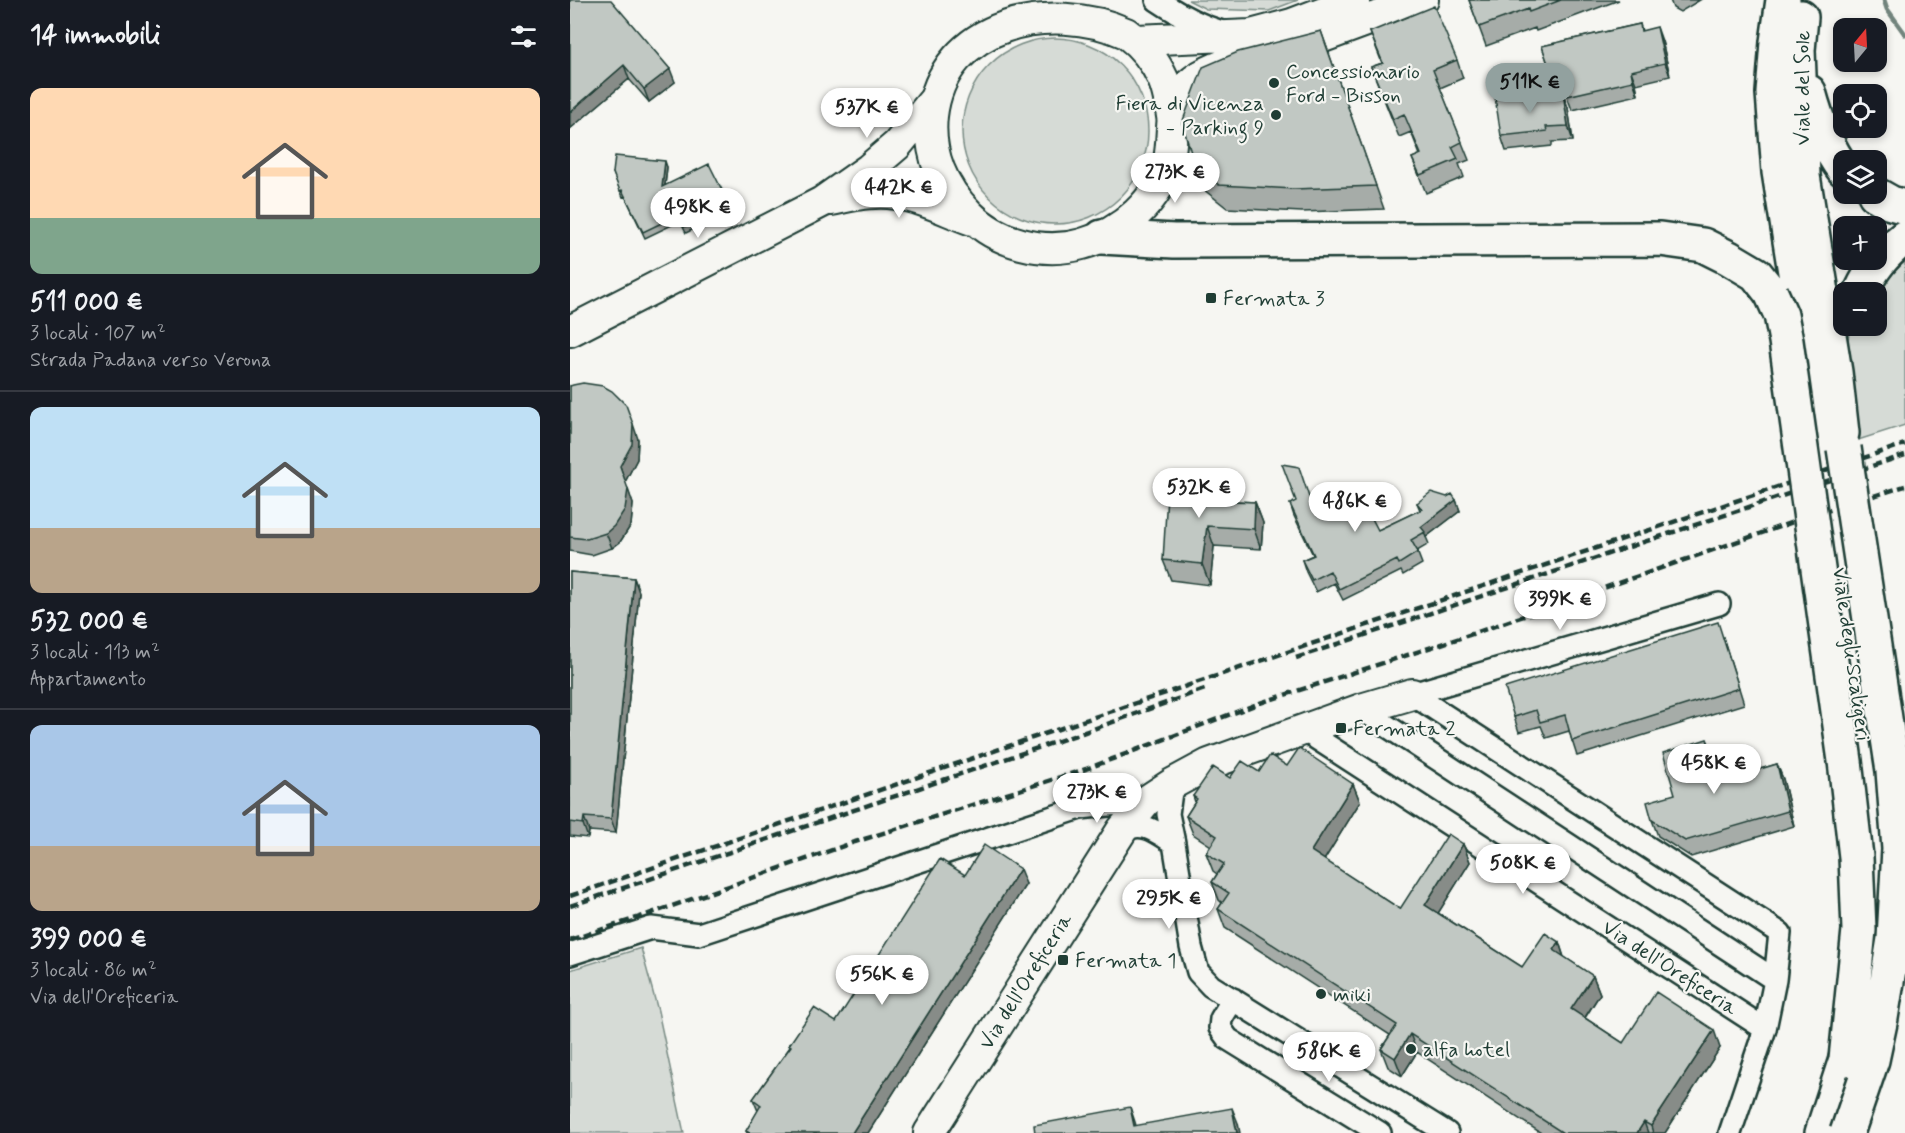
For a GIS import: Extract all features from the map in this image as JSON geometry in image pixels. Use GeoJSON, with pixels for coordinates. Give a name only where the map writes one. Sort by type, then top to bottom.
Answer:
{"type":"FeatureCollection","features":[{"type":"Feature","properties":{"kind":"highway","name":"Viale del Sole"},"geometry":{"type":"LineString","coordinates":[[1783,0],[1773,93],[1791,174]]}},
{"type":"Feature","properties":{"kind":"highway","name":"Viale del Sole"},"geometry":{"type":"LineString","coordinates":[[1791,174],[1803,0]]}},
{"type":"Feature","properties":{"kind":"highway"},"geometry":{"type":"LineString","coordinates":[[1798,50],[1813,106],[1833,152]]}},
{"type":"Feature","properties":{"kind":"highway","name":"Viale degli Scaligeri"},"geometry":{"type":"LineString","coordinates":[[1791,174],[1835,372],[1844,448],[1893,771],[1899,849],[1894,939],[1881,1018],[1872,1060],[1847,1133]]}},
{"type":"Feature","properties":{"kind":"highway","name":"Viale degli Scaligeri"},"geometry":{"type":"LineString","coordinates":[[1791,174],[1824,454],[1869,775],[1873,859],[1870,937],[1858,1015],[1822,1133]]}},
{"type":"Feature","properties":{"kind":"highway"},"geometry":{"type":"LineString","coordinates":[[1887,201],[1905,207]]}},
{"type":"Feature","properties":{"kind":"highway"},"geometry":{"type":"LineString","coordinates":[[1102,237],[1174,241],[1660,238],[1703,245],[1756,274],[1771,293],[1781,315],[1845,762],[1856,857],[1859,930],[1846,1059]]}},
{"type":"Feature","properties":{"kind":"highway"},"geometry":{"type":"LineString","coordinates":[[1866,282],[1885,254],[1905,237]]}},
{"type":"Feature","properties":{"kind":"highway"},"geometry":{"type":"LineString","coordinates":[[1835,372],[1842,336]]}},
{"type":"Feature","properties":{"kind":"main road"},"geometry":{"type":"LineString","coordinates":[[1136,40],[1251,35],[1292,24],[1355,0]]}},
{"type":"Feature","properties":{"kind":"main road"},"geometry":{"type":"LineString","coordinates":[[1173,123],[1170,100],[1162,78],[1151,58],[1136,40],[1115,25],[1092,14],[1068,8],[1042,7],[1017,12],[994,22],[973,36],[956,55],[943,76],[934,100],[931,127],[934,154],[943,179],[957,202],[976,221],[994,234],[1015,242],[1037,247],[1059,248],[1081,245],[1120,227],[1137,214],[1150,198],[1169,160],[1177,101],[1192,82],[1211,70],[1232,62],[1323,37],[1423,0]]}},
{"type":"Feature","properties":{"kind":"main road"},"geometry":{"type":"LineString","coordinates":[[570,331],[822,202],[869,169],[897,145],[934,100]]}},
{"type":"Feature","properties":{"kind":"main road"},"geometry":{"type":"LineString","coordinates":[[822,202],[874,193],[896,193],[976,221]]}},
{"type":"Feature","properties":{"kind":"main road","name":"Via dell'Oreficeria"},"geometry":{"type":"LineString","coordinates":[[928,1133],[1122,830],[1146,801],[1209,764],[1302,729],[1412,694]]}},
{"type":"Feature","properties":{"kind":"street"},"geometry":{"type":"LineString","coordinates":[[1157,0],[1178,15],[1205,27],[1237,37]]}},
{"type":"Feature","properties":{"kind":"street"},"geometry":{"type":"LineString","coordinates":[[1292,24],[1323,0]]}},
{"type":"Feature","properties":{"kind":"street"},"geometry":{"type":"LineString","coordinates":[[1412,694],[1719,604]]}},
{"type":"Feature","properties":{"kind":"street","name":"Via dell'Oreficeria"},"geometry":{"type":"LineString","coordinates":[[1412,694],[1780,933],[1775,980],[1765,1029],[1730,1133]]}},
{"type":"Feature","properties":{"kind":"street"},"geometry":{"type":"LineString","coordinates":[[1361,709],[1775,980]]}},
{"type":"Feature","properties":{"kind":"street","name":"Via dell'Oreficeria"},"geometry":{"type":"LineString","coordinates":[[1302,729],[1765,1029]]}},
{"type":"Feature","properties":{"kind":"street"},"geometry":{"type":"LineString","coordinates":[[1172,784],[1168,814],[1191,947],[1198,972],[1211,986],[1425,1127],[1447,1133]]}},
{"type":"Feature","properties":{"kind":"street"},"geometry":{"type":"LineString","coordinates":[[570,954],[651,928],[699,934],[1080,808],[1146,801]]}},
{"type":"Feature","properties":{"kind":"street"},"geometry":{"type":"LineString","coordinates":[[1122,830],[1134,825],[1145,826],[1174,843]]}},
{"type":"Feature","properties":{"kind":"street"},"geometry":{"type":"LineString","coordinates":[[1233,999],[1221,1019],[1220,1028],[1228,1039],[1380,1133]]}},
{"type":"Feature","properties":{"kind":"shaded area"},"geometry":{"type":"Polygon","coordinates":[[[1188,0],[1298,0],[1269,11],[1206,9],[1188,0]]]}},
{"type":"Feature","properties":{"kind":"shaded area"},"geometry":{"type":"Polygon","coordinates":[[[1055,38],[1090,45],[1121,65],[1141,96],[1148,131],[1141,166],[1121,197],[1090,217],[1055,224],[1020,217],[989,197],[969,166],[962,131],[969,96],[989,65],[1020,45],[1055,38]]]}},
{"type":"Feature","properties":{"kind":"shaded area"},"geometry":{"type":"Polygon","coordinates":[[[1905,243],[1905,425],[1855,441],[1844,369],[1849,336],[1887,336],[1887,282],[1882,282],[1905,243]]]}},
{"type":"Feature","properties":{"kind":"shaded area"},"geometry":{"type":"Polygon","coordinates":[[[641,948],[658,1011],[684,1133],[570,1133],[570,970],[641,948]]]}},
{"type":"Feature","properties":{"kind":"building"},"geometry":{"type":"Polygon","coordinates":[[[570,0],[611,0],[670,69],[644,89],[624,65],[570,112],[570,0]]]}},
{"type":"Feature","properties":{"kind":"building"},"geometry":{"type":"Polygon","coordinates":[[[1469,0],[1561,0],[1479,27],[1469,0]]]}},
{"type":"Feature","properties":{"kind":"building"},"geometry":{"type":"Polygon","coordinates":[[[1434,6],[1457,60],[1433,70],[1462,142],[1452,147],[1458,159],[1420,175],[1412,158],[1421,154],[1404,114],[1393,119],[1371,67],[1383,63],[1370,32],[1434,6]]]}},
{"type":"Feature","properties":{"kind":"building"},"geometry":{"type":"Polygon","coordinates":[[[1640,24],[1641,31],[1657,27],[1665,63],[1631,71],[1633,81],[1567,96],[1560,64],[1549,67],[1542,46],[1640,24]]]}},
{"type":"Feature","properties":{"kind":"building","name":"Fiera di Vicenza - Parking 9"},"geometry":{"type":"Polygon","coordinates":[[[1321,31],[1376,186],[1294,189],[1219,185],[1195,166],[1182,123],[1203,67],[1238,52],[1321,31]]]}},
{"type":"Feature","properties":{"kind":"building"},"geometry":{"type":"Polygon","coordinates":[[[1525,93],[1526,99],[1563,93],[1568,126],[1546,127],[1547,131],[1501,136],[1495,97],[1525,93]]]}},
{"type":"Feature","properties":{"kind":"building"},"geometry":{"type":"Polygon","coordinates":[[[615,156],[665,161],[662,187],[709,164],[729,204],[684,227],[678,215],[643,232],[622,190],[620,191],[613,173],[615,156]]]}},
{"type":"Feature","properties":{"kind":"building"},"geometry":{"type":"Polygon","coordinates":[[[583,383],[603,386],[612,391],[626,405],[633,424],[632,444],[620,466],[628,489],[625,509],[614,526],[606,533],[587,539],[570,537],[570,386],[583,383]]]}},
{"type":"Feature","properties":{"kind":"building"},"geometry":{"type":"Polygon","coordinates":[[[1282,464],[1299,467],[1309,497],[1333,487],[1344,515],[1366,507],[1378,530],[1422,509],[1417,503],[1431,492],[1447,497],[1452,494],[1456,500],[1421,527],[1425,532],[1411,540],[1418,552],[1399,564],[1397,560],[1339,589],[1330,571],[1312,580],[1302,560],[1314,555],[1290,504],[1296,501],[1282,464]]]}},
{"type":"Feature","properties":{"kind":"building"},"geometry":{"type":"Polygon","coordinates":[[[1168,479],[1203,482],[1205,491],[1232,493],[1233,501],[1255,502],[1254,529],[1207,526],[1202,564],[1163,560],[1168,479]]]}},
{"type":"Feature","properties":{"kind":"building"},"geometry":{"type":"Polygon","coordinates":[[[570,572],[634,578],[611,819],[584,817],[583,824],[570,822],[570,572]]]}},
{"type":"Feature","properties":{"kind":"building"},"geometry":{"type":"Polygon","coordinates":[[[1718,622],[1739,688],[1572,741],[1565,715],[1540,722],[1536,710],[1514,717],[1505,688],[1718,622]]]}},
{"type":"Feature","properties":{"kind":"building"},"geometry":{"type":"Polygon","coordinates":[[[1707,739],[1720,781],[1777,764],[1788,811],[1685,841],[1652,820],[1647,802],[1675,794],[1663,753],[1707,739]]]}},
{"type":"Feature","properties":{"kind":"building"},"geometry":{"type":"Polygon","coordinates":[[[1299,748],[1353,784],[1311,851],[1400,909],[1448,834],[1463,844],[1425,905],[1522,967],[1545,933],[1559,942],[1554,950],[1593,976],[1571,1009],[1623,1043],[1656,992],[1714,1030],[1651,1126],[1644,1122],[1637,1133],[1563,1133],[1410,1034],[1395,1058],[1381,1049],[1397,1025],[1218,909],[1229,893],[1212,882],[1224,864],[1206,853],[1217,836],[1186,816],[1197,799],[1193,796],[1213,767],[1230,778],[1242,761],[1259,772],[1270,755],[1287,766],[1299,748]]]}},
{"type":"Feature","properties":{"kind":"building"},"geometry":{"type":"Polygon","coordinates":[[[984,845],[1020,869],[852,1133],[750,1133],[746,1131],[761,1105],[753,1099],[791,1046],[789,1045],[814,1008],[836,1022],[940,859],[965,875],[984,845]]]}},
{"type":"Feature","properties":{"kind":"building"},"geometry":{"type":"Polygon","coordinates":[[[1130,1107],[1134,1126],[1232,1108],[1237,1133],[1035,1133],[1034,1125],[1130,1107]]]}},
{"type":"Feature","properties":{"kind":"waterway"},"geometry":{"type":"LineString","coordinates":[[1884,0],[1887,9],[1905,34]]}},
{"type":"Feature","properties":{"kind":"railway"},"geometry":{"type":"LineString","coordinates":[[570,896],[1905,444]]}},
{"type":"Feature","properties":{"kind":"railway"},"geometry":{"type":"LineString","coordinates":[[1296,658],[1905,455]]}},
{"type":"Feature","properties":{"kind":"railway"},"geometry":{"type":"LineString","coordinates":[[570,940],[855,842],[1086,769],[1260,703],[1469,635],[1799,520],[1905,486]]}},
{"type":"Feature","properties":{"kind":"railway"},"geometry":{"type":"LineString","coordinates":[[570,906],[1082,733],[1205,689]]}},
{"type":"Feature","properties":{"kind":"place","name":"Concessionario Ford - Bisson"},"geometry":{"type":"Point","coordinates":[1274,83]}},
{"type":"Feature","properties":{"kind":"place","name":"Fiera di Vicenza - Parking 9"},"geometry":{"type":"Point","coordinates":[1276,115]}},
{"type":"Feature","properties":{"kind":"place","name":"Fermata 3"},"geometry":{"type":"Point","coordinates":[1211,298]}},
{"type":"Feature","properties":{"kind":"place","name":"Fermata 2"},"geometry":{"type":"Point","coordinates":[1341,728]}},
{"type":"Feature","properties":{"kind":"place","name":"Fermata 1"},"geometry":{"type":"Point","coordinates":[1063,960]}},
{"type":"Feature","properties":{"kind":"place","name":"miki"},"geometry":{"type":"Point","coordinates":[1321,994]}},
{"type":"Feature","properties":{"kind":"place","name":"alfa hotel"},"geometry":{"type":"Point","coordinates":[1411,1049]}}]}
